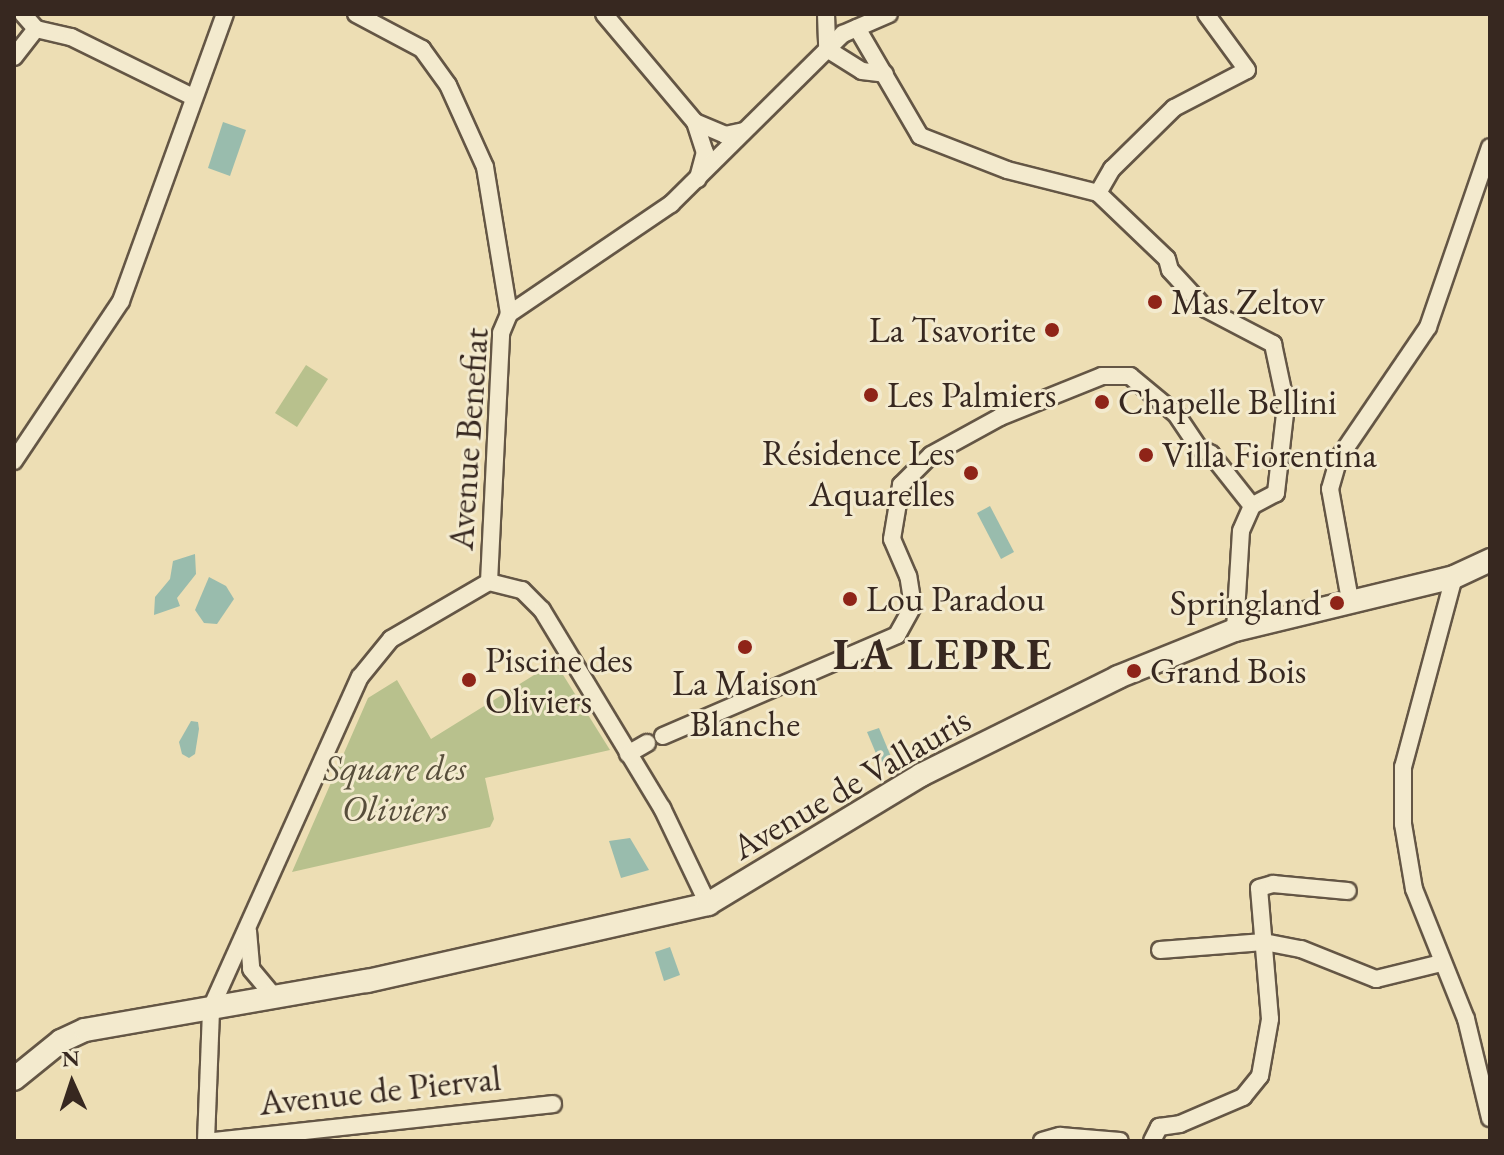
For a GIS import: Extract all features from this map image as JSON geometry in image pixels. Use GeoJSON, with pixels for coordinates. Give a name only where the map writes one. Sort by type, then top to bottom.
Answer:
{"type":"FeatureCollection","features":[{"type":"Feature","properties":{"kind":"main road","name":"Avenue de Vallauris"},"geometry":{"type":"LineString","coordinates":[[14,1079],[61,1041],[85,1030],[367,981],[708,904],[960,754],[1020,730],[1118,677],[1235,630],[1454,577],[1490,560]]}},
{"type":"Feature","properties":{"kind":"street"},"geometry":{"type":"LineString","coordinates":[[23,14],[36,29],[71,37],[191,96]]}},
{"type":"Feature","properties":{"kind":"street"},"geometry":{"type":"LineString","coordinates":[[14,461],[121,301],[191,96],[225,14]]}},
{"type":"Feature","properties":{"kind":"street"},"geometry":{"type":"LineString","coordinates":[[356,14],[422,49],[448,85],[485,167],[509,314]]}},
{"type":"Feature","properties":{"kind":"street"},"geometry":{"type":"LineString","coordinates":[[604,14],[695,122],[705,152],[698,180]]}},
{"type":"Feature","properties":{"kind":"street"},"geometry":{"type":"LineString","coordinates":[[826,14],[827,49],[862,71],[885,74]]}},
{"type":"Feature","properties":{"kind":"street","name":"Avenue Benefiat"},"geometry":{"type":"LineString","coordinates":[[211,1008],[376,653],[489,582],[501,333],[509,314],[642,226],[698,180],[827,49],[850,31],[889,14]]}},
{"type":"Feature","properties":{"kind":"street"},"geometry":{"type":"LineString","coordinates":[[1098,193],[1112,169],[1174,108],[1247,70],[1206,14]]}},
{"type":"Feature","properties":{"kind":"street"},"geometry":{"type":"LineString","coordinates":[[14,57],[36,29]]}},
{"type":"Feature","properties":{"kind":"street"},"geometry":{"type":"LineString","coordinates":[[850,31],[885,74],[920,136],[1007,170],[1098,193],[1167,259],[1170,270],[1206,309],[1273,344],[1286,405],[1276,493],[1252,506],[1241,531],[1235,630]]}},
{"type":"Feature","properties":{"kind":"street"},"geometry":{"type":"LineString","coordinates":[[695,122],[725,135],[744,131]]}},
{"type":"Feature","properties":{"kind":"street"},"geometry":{"type":"LineString","coordinates":[[1350,600],[1330,489],[1339,458],[1428,327],[1490,147]]}},
{"type":"Feature","properties":{"kind":"street"},"geometry":{"type":"LineString","coordinates":[[663,736],[897,635],[913,606],[908,576],[892,539],[901,485],[931,455],[1000,417],[1102,376],[1130,376],[1176,414],[1198,447],[1211,454],[1252,506]]}},
{"type":"Feature","properties":{"kind":"street"},"geometry":{"type":"LineString","coordinates":[[1454,577],[1403,767],[1403,824],[1414,889],[1466,1019],[1490,1118]]}},
{"type":"Feature","properties":{"kind":"street"},"geometry":{"type":"LineString","coordinates":[[489,582],[511,584],[534,599],[691,861],[708,904]]}},
{"type":"Feature","properties":{"kind":"street"},"geometry":{"type":"LineString","coordinates":[[628,754],[647,743]]}},
{"type":"Feature","properties":{"kind":"street"},"geometry":{"type":"LineString","coordinates":[[1152,1141],[1159,1127],[1180,1124],[1243,1097],[1260,1076],[1270,1019],[1259,888],[1273,884],[1348,891]]}},
{"type":"Feature","properties":{"kind":"street"},"geometry":{"type":"LineString","coordinates":[[248,925],[251,969],[274,996]]}},
{"type":"Feature","properties":{"kind":"street"},"geometry":{"type":"LineString","coordinates":[[1160,950],[1264,942],[1301,949],[1376,979],[1437,964]]}},
{"type":"Feature","properties":{"kind":"street"},"geometry":{"type":"LineString","coordinates":[[206,1141],[211,1008]]}},
{"type":"Feature","properties":{"kind":"street","name":"Avenue de Pierval"},"geometry":{"type":"LineString","coordinates":[[213,1141],[553,1104]]}},
{"type":"Feature","properties":{"kind":"street"},"geometry":{"type":"LineString","coordinates":[[371,1141],[374,1122]]}},
{"type":"Feature","properties":{"kind":"street"},"geometry":{"type":"LineString","coordinates":[[1042,1141],[1060,1136],[1120,1141]]}},
{"type":"Feature","properties":{"kind":"green space"},"geometry":{"type":"Polygon","coordinates":[[[306,365],[328,379],[297,427],[275,413],[306,365]]]}},
{"type":"Feature","properties":{"kind":"green space","name":"Square des Oliviers"},"geometry":{"type":"Polygon","coordinates":[[[555,662],[610,750],[485,778],[494,819],[490,827],[292,872],[368,698],[397,680],[431,739],[555,662]]]}},
{"type":"Feature","properties":{"kind":"shaded area"},"geometry":{"type":"Polygon","coordinates":[[[223,122],[246,130],[230,176],[208,168],[223,122]]]}},
{"type":"Feature","properties":{"kind":"shaded area"},"geometry":{"type":"Polygon","coordinates":[[[990,506],[1014,552],[1001,559],[977,513],[990,506]]]}},
{"type":"Feature","properties":{"kind":"shaded area"},"geometry":{"type":"Polygon","coordinates":[[[195,554],[196,574],[177,598],[180,606],[154,615],[155,597],[170,579],[173,561],[195,554]]]}},
{"type":"Feature","properties":{"kind":"shaded area"},"geometry":{"type":"Polygon","coordinates":[[[209,577],[226,586],[234,599],[217,624],[204,623],[195,610],[209,577]]]}},
{"type":"Feature","properties":{"kind":"shaded area"},"geometry":{"type":"Polygon","coordinates":[[[191,721],[198,722],[199,729],[195,754],[189,758],[182,754],[179,742],[191,721]]]}},
{"type":"Feature","properties":{"kind":"shaded area"},"geometry":{"type":"Polygon","coordinates":[[[879,728],[892,759],[880,763],[867,732],[879,728]]]}},
{"type":"Feature","properties":{"kind":"shaded area"},"geometry":{"type":"Polygon","coordinates":[[[630,838],[649,870],[621,878],[609,841],[630,838]]]}},
{"type":"Feature","properties":{"kind":"shaded area"},"geometry":{"type":"Polygon","coordinates":[[[670,947],[680,975],[664,981],[655,952],[670,947]]]}},
{"type":"Feature","properties":{"kind":"place","name":"Mas Zeltov"},"geometry":{"type":"Point","coordinates":[1155,302]}},
{"type":"Feature","properties":{"kind":"place","name":"La Tsavorite"},"geometry":{"type":"Point","coordinates":[1052,330]}},
{"type":"Feature","properties":{"kind":"place","name":"Les Palmiers"},"geometry":{"type":"Point","coordinates":[871,395]}},
{"type":"Feature","properties":{"kind":"place","name":"Chapelle Bellini"},"geometry":{"type":"Point","coordinates":[1102,402]}},
{"type":"Feature","properties":{"kind":"place","name":"Villa Fiorentina"},"geometry":{"type":"Point","coordinates":[1146,455]}},
{"type":"Feature","properties":{"kind":"place","name":"Résidence Les Aquarelles"},"geometry":{"type":"Point","coordinates":[971,473]}},
{"type":"Feature","properties":{"kind":"place","name":"Lou Paradou"},"geometry":{"type":"Point","coordinates":[850,599]}},
{"type":"Feature","properties":{"kind":"place","name":"Springland"},"geometry":{"type":"Point","coordinates":[1337,603]}},
{"type":"Feature","properties":{"kind":"place","name":"La Maison Blanche"},"geometry":{"type":"Point","coordinates":[745,647]}},
{"type":"Feature","properties":{"kind":"place","name":"Grand Bois"},"geometry":{"type":"Point","coordinates":[1134,671]}},
{"type":"Feature","properties":{"kind":"place","name":"Piscine des Oliviers"},"geometry":{"type":"Point","coordinates":[469,680]}},
{"type":"Feature","properties":{"kind":"district","name":"LA LEPRE"},"geometry":{"type":"Point","coordinates":[943,654]}}]}
